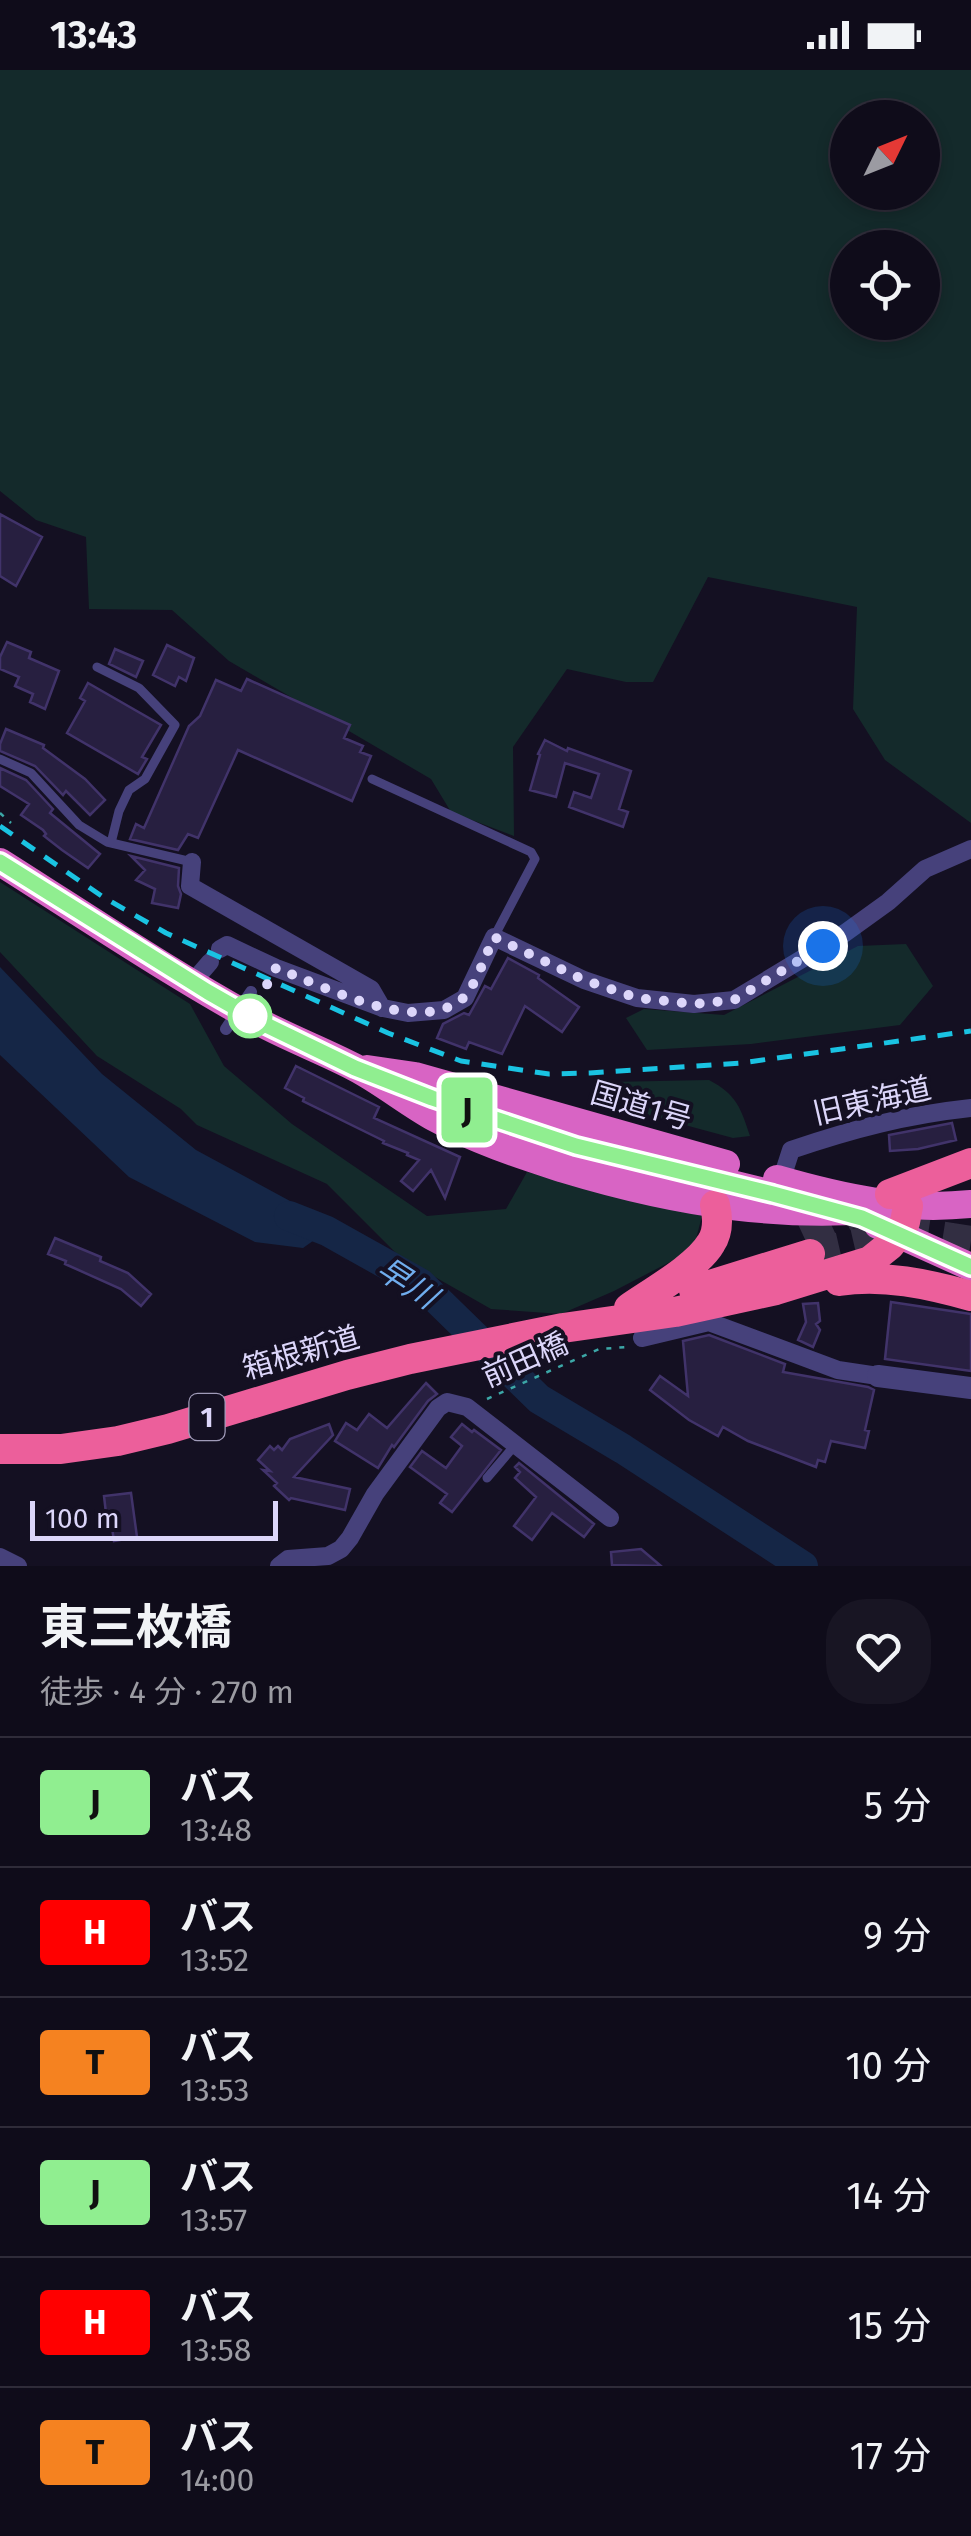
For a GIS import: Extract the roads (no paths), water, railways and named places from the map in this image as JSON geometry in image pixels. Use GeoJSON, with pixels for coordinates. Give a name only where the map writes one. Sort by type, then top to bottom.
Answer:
{"type":"FeatureCollection","features":[{"type":"Feature","properties":{"kind":"highway","name":"国道1号"},"geometry":{"type":"LineString","coordinates":[[0,862],[207,964],[264,1024],[355,1068],[438,1120],[516,1154],[622,1186],[771,1212],[860,1213],[899,1200]]}},
{"type":"Feature","properties":{"kind":"highway","name":"国道1号"},"geometry":{"type":"LineString","coordinates":[[355,1068],[415,1076],[839,1197],[971,1204]]}},
{"type":"Feature","properties":{"kind":"highway"},"geometry":{"type":"LineString","coordinates":[[355,1068],[576,1146],[862,1218],[971,1268]]}},
{"type":"Feature","properties":{"kind":"highway"},"geometry":{"type":"LineString","coordinates":[[899,1200],[971,1163]]}},
{"type":"Feature","properties":{"kind":"highway","name":"1"},"geometry":{"type":"LineString","coordinates":[[776,1290],[870,1261],[890,1246],[902,1230],[899,1200]]}},
{"type":"Feature","properties":{"kind":"highway","name":"1"},"geometry":{"type":"LineString","coordinates":[[630,1308],[711,1244],[717,1230],[715,1204]]}},
{"type":"Feature","properties":{"kind":"highway","name":"1"},"geometry":{"type":"LineString","coordinates":[[563,1328],[706,1286],[807,1244]]}},
{"type":"Feature","properties":{"kind":"highway","name":"1"},"geometry":{"type":"LineString","coordinates":[[563,1328],[849,1280],[924,1284],[971,1296]]}},
{"type":"Feature","properties":{"kind":"highway","name":"箱根新道"},"geometry":{"type":"LineString","coordinates":[[0,1449],[61,1449],[118,1441],[410,1359],[563,1328]]}},
{"type":"Feature","properties":{"kind":"street"},"geometry":{"type":"LineString","coordinates":[[207,964],[227,945],[276,968],[408,1014],[444,1010],[466,998],[494,937],[584,980],[637,998],[694,1004],[734,1000],[845,933],[925,869],[971,849]]}},
{"type":"Feature","properties":{"kind":"street"},"geometry":{"type":"LineString","coordinates":[[192,862],[190,886],[370,989],[383,1008]]}},
{"type":"Feature","properties":{"kind":"street"},"geometry":{"type":"LineString","coordinates":[[226,1029],[251,992]]}},
{"type":"Feature","properties":{"kind":"street","name":"旧東海道"},"geometry":{"type":"LineString","coordinates":[[771,1212],[791,1150],[869,1125],[971,1108]]}},
{"type":"Feature","properties":{"kind":"street"},"geometry":{"type":"LineString","coordinates":[[642,1338],[709,1322],[838,1370],[971,1388]]}},
{"type":"Feature","properties":{"kind":"street"},"geometry":{"type":"LineString","coordinates":[[279,1566],[288,1559],[328,1556],[341,1548],[438,1408],[447,1402],[467,1407],[610,1518]]}},
{"type":"Feature","properties":{"kind":"street"},"geometry":{"type":"LineString","coordinates":[[0,1557],[18,1566]]}},
{"type":"Feature","properties":{"kind":"lane"},"geometry":{"type":"LineString","coordinates":[[97,668],[139,688],[175,725],[145,779],[129,790],[111,843]]}},
{"type":"Feature","properties":{"kind":"lane"},"geometry":{"type":"LineString","coordinates":[[0,759],[30,772],[79,825],[111,843],[192,862]]}},
{"type":"Feature","properties":{"kind":"lane"},"geometry":{"type":"LineString","coordinates":[[372,780],[531,852],[535,859],[494,937]]}},
{"type":"Feature","properties":{"kind":"lane"},"geometry":{"type":"LineString","coordinates":[[487,1478],[516,1444]]}},
{"type":"Feature","properties":{"kind":"water"},"geometry":{"type":"Polygon","coordinates":[[[0,967],[102,1074],[196,1150],[314,1214],[327,1231],[303,1248],[255,1242],[129,1177],[0,1055],[0,967]]]}},
{"type":"Feature","properties":{"kind":"waterway","name":"早川"},"geometry":{"type":"LineString","coordinates":[[289,1216],[327,1231],[420,1283],[539,1399],[803,1566]]}},
{"type":"Feature","properties":{"kind":"tunnel"},"geometry":{"type":"LineString","coordinates":[[803,1235],[859,1209]]}},
{"type":"Feature","properties":{"kind":"tunnel"},"geometry":{"type":"LineString","coordinates":[[810,1254],[871,1240],[926,1234],[971,1241]]}},
{"type":"Feature","properties":{"kind":"railway"},"geometry":{"type":"LineString","coordinates":[[0,826],[103,897],[166,933],[388,1033],[461,1061],[549,1074],[590,1073],[741,1063],[971,1031]]}}]}
